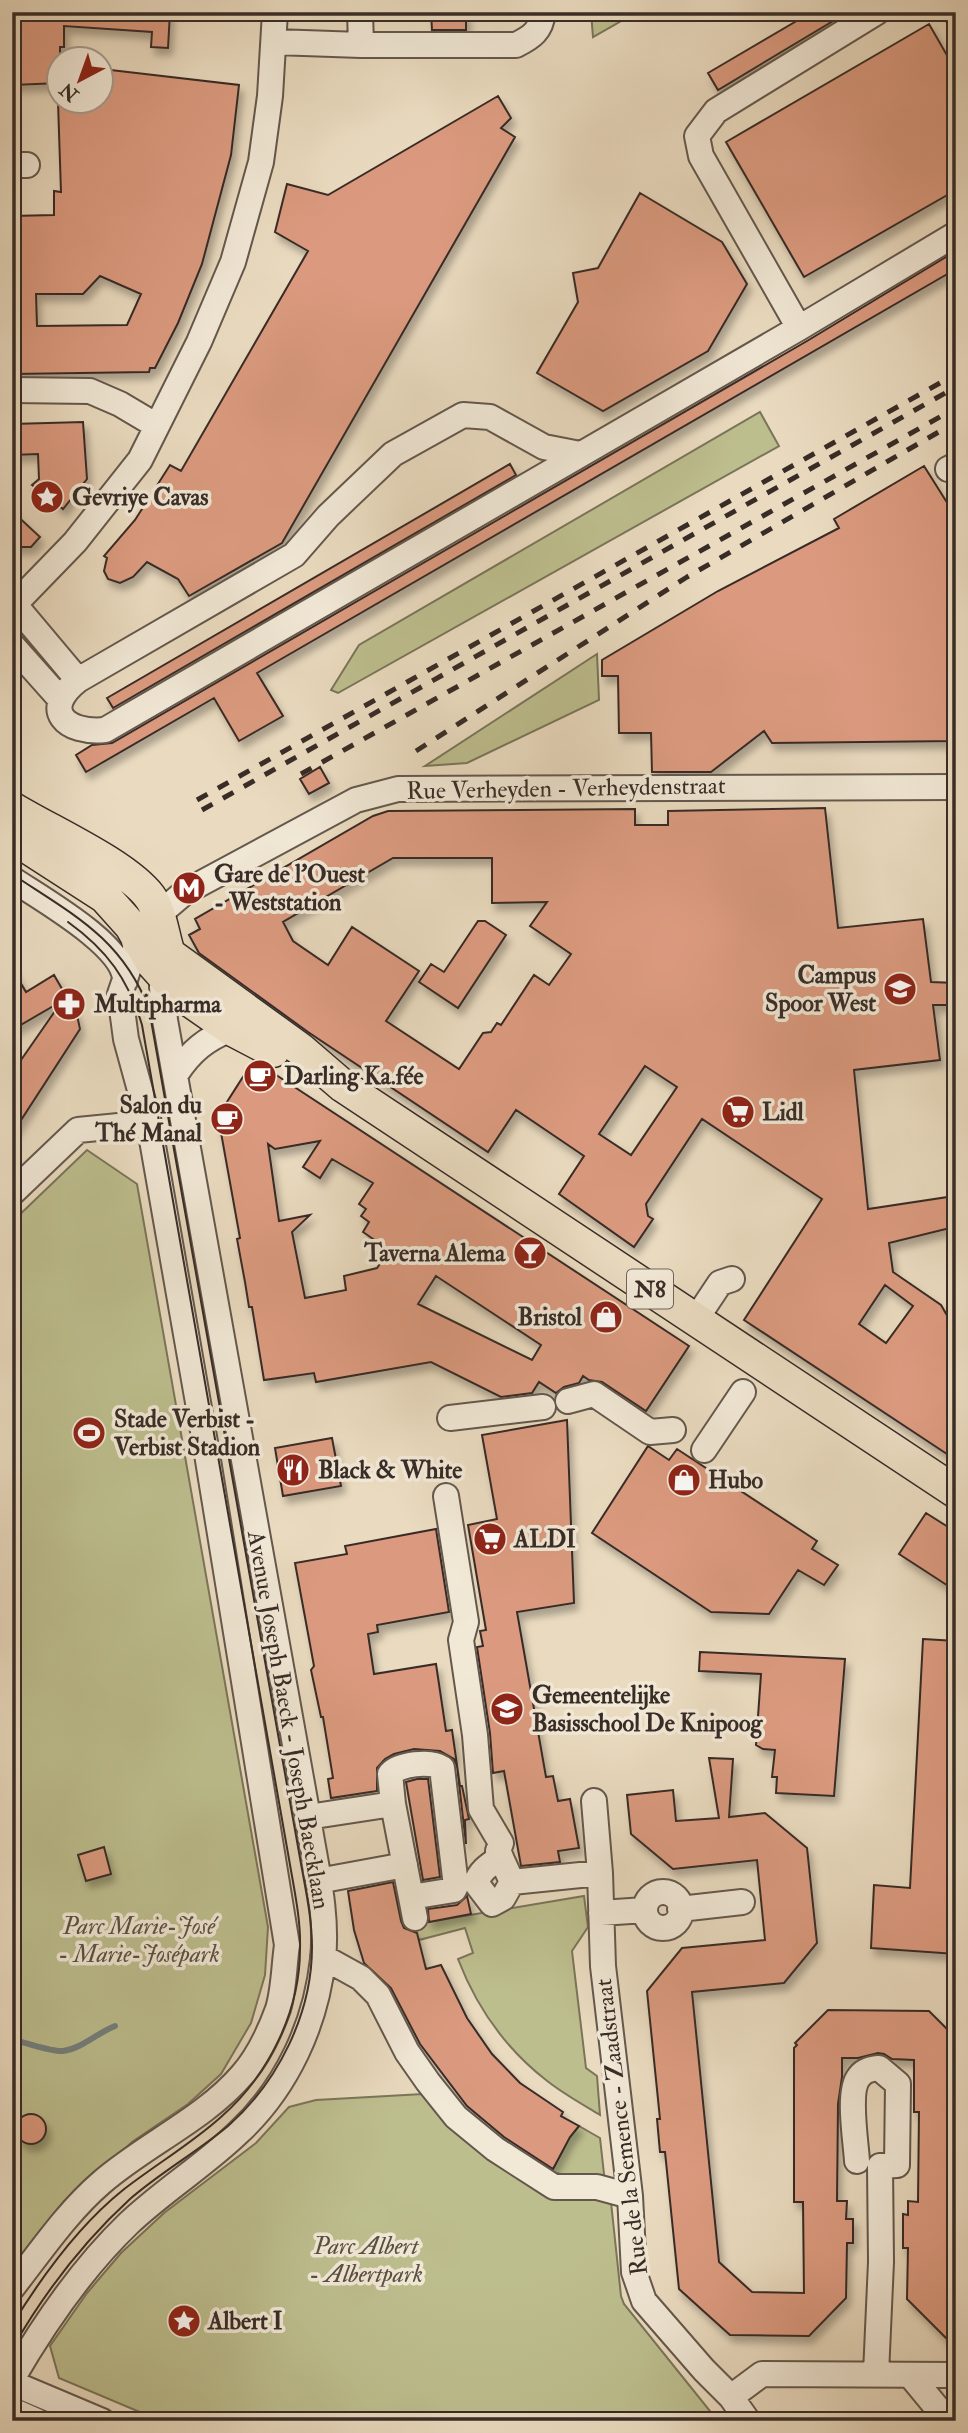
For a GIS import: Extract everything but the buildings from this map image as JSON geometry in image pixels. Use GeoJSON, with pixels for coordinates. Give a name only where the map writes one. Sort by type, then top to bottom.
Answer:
{"type":"FeatureCollection","features":[{"type":"Feature","properties":{"kind":"main road"},"geometry":{"type":"LineString","coordinates":[[12,808],[98,857],[151,899],[158,915],[164,972]]}},
{"type":"Feature","properties":{"kind":"main road","name":"N8"},"geometry":{"type":"LineString","coordinates":[[12,836],[105,897],[122,915],[131,961],[212,988],[300,1049],[344,1086],[956,1492]]}},
{"type":"Feature","properties":{"kind":"main road","name":"N8"},"geometry":{"type":"LineString","coordinates":[[164,972],[179,993],[232,1029],[344,1086]]}},
{"type":"Feature","properties":{"kind":"street"},"geometry":{"type":"LineString","coordinates":[[78,680],[59,654],[14,606],[97,517],[140,460],[199,342],[233,262],[261,162],[270,96],[275,12]]}},
{"type":"Feature","properties":{"kind":"street"},"geometry":{"type":"LineString","coordinates":[[360,12],[361,45]]}},
{"type":"Feature","properties":{"kind":"street"},"geometry":{"type":"LineString","coordinates":[[275,42],[516,45],[533,37],[542,23],[543,12]]}},
{"type":"Feature","properties":{"kind":"street"},"geometry":{"type":"LineString","coordinates":[[799,328],[701,156],[697,136],[716,111],[877,12]]}},
{"type":"Feature","properties":{"kind":"street"},"geometry":{"type":"LineString","coordinates":[[580,454],[544,447],[491,417],[463,415],[393,454],[328,516],[294,555],[78,680],[61,700],[59,712],[64,722],[90,731],[105,730],[799,328],[956,234]]}},
{"type":"Feature","properties":{"kind":"street"},"geometry":{"type":"LineString","coordinates":[[12,390],[90,391],[157,426]]}},
{"type":"Feature","properties":{"kind":"street"},"geometry":{"type":"LineString","coordinates":[[12,645],[61,700]]}},
{"type":"Feature","properties":{"kind":"street","name":"Rue Verheyden - Verheydenstraat"},"geometry":{"type":"LineString","coordinates":[[131,961],[158,915],[185,892],[356,800],[398,789],[956,787]]}},
{"type":"Feature","properties":{"kind":"street"},"geometry":{"type":"LineString","coordinates":[[12,795],[43,827]]}},
{"type":"Feature","properties":{"kind":"street"},"geometry":{"type":"LineString","coordinates":[[12,879],[82,926],[123,967],[131,961],[107,949]]}},
{"type":"Feature","properties":{"kind":"street","name":"Avenue Joseph Baeck - Joseph Baecklaan"},"geometry":{"type":"LineString","coordinates":[[12,2288],[71,2212],[103,2182],[153,2143],[202,2111],[243,2074],[265,2038],[279,2006],[287,1945],[267,1834],[264,1793],[149,1123],[126,1039],[120,994],[131,961]]}},
{"type":"Feature","properties":{"kind":"street","name":"Avenue Joseph Baeck - Joseph Baecklaan"},"geometry":{"type":"LineString","coordinates":[[12,2381],[46,2324],[96,2258],[154,2200],[239,2132],[261,2109],[301,2046],[318,1993],[323,1957],[324,1911],[165,1020],[164,972]]}},
{"type":"Feature","properties":{"kind":"street"},"geometry":{"type":"LineString","coordinates":[[176,1074],[200,1044],[232,1029]]}},
{"type":"Feature","properties":{"kind":"street"},"geometry":{"type":"LineString","coordinates":[[12,1193],[78,1130],[149,1123]]}},
{"type":"Feature","properties":{"kind":"street"},"geometry":{"type":"LineString","coordinates":[[691,1316],[720,1283],[724,1273]]}},
{"type":"Feature","properties":{"kind":"street"},"geometry":{"type":"LineString","coordinates":[[704,1450],[743,1392]]}},
{"type":"Feature","properties":{"kind":"street"},"geometry":{"type":"LineString","coordinates":[[568,1401],[594,1394],[650,1432],[673,1430]]}},
{"type":"Feature","properties":{"kind":"street"},"geometry":{"type":"LineString","coordinates":[[450,1418],[543,1407]]}},
{"type":"Feature","properties":{"kind":"street"},"geometry":{"type":"LineString","coordinates":[[446,1496],[466,1622],[461,1640],[475,1735],[481,1808],[501,1843],[498,1851],[512,1882]]}},
{"type":"Feature","properties":{"kind":"street"},"geometry":{"type":"LineString","coordinates":[[431,1763],[442,1768],[456,1886],[454,1890],[413,1908],[405,1865],[390,1774],[393,1770],[431,1763]]}},
{"type":"Feature","properties":{"kind":"street","name":"Rue de la Semence - Zaadstraat"},"geometry":{"type":"LineString","coordinates":[[594,1801],[603,1966],[629,2196],[634,2272],[644,2301],[731,2397],[748,2421]]}},
{"type":"Feature","properties":{"kind":"street"},"geometry":{"type":"LineString","coordinates":[[308,1818],[393,1804]]}},
{"type":"Feature","properties":{"kind":"street"},"geometry":{"type":"LineString","coordinates":[[501,1857],[487,1866],[476,1883],[492,1904],[503,1898],[512,1882]]}},
{"type":"Feature","properties":{"kind":"street"},"geometry":{"type":"LineString","coordinates":[[318,1881],[405,1865]]}},
{"type":"Feature","properties":{"kind":"street"},"geometry":{"type":"LineString","coordinates":[[512,1882],[600,1873]]}},
{"type":"Feature","properties":{"kind":"street"},"geometry":{"type":"LineString","coordinates":[[601,1913],[645,1910],[649,1921],[663,1928],[677,1921],[680,1909],[742,1902]]}},
{"type":"Feature","properties":{"kind":"street"},"geometry":{"type":"LineString","coordinates":[[323,1957],[361,1978],[378,1995],[407,2052],[428,2082],[456,2118],[495,2149],[554,2187],[597,2187],[629,2196]]}},
{"type":"Feature","properties":{"kind":"street"},"geometry":{"type":"LineString","coordinates":[[857,2161],[853,2092],[857,2078],[866,2070],[879,2068],[898,2084],[897,2165],[880,2166],[881,2262],[876,2374]]}},
{"type":"Feature","properties":{"kind":"street"},"geometry":{"type":"LineString","coordinates":[[731,2397],[762,2374],[956,2375]]}},
{"type":"Feature","properties":{"kind":"street"},"geometry":{"type":"LineString","coordinates":[[910,2375],[948,2421]]}},
{"type":"Feature","properties":{"kind":"street"},"geometry":{"type":"LineString","coordinates":[[12,2381],[103,2421]]}},
{"type":"Feature","properties":{"kind":"street"},"geometry":{"type":"LineString","coordinates":[[12,2410],[37,2421]]}},
{"type":"Feature","properties":{"kind":"green space"},"geometry":{"type":"Polygon","coordinates":[[[591,12],[637,12],[593,37],[591,12]]]}},
{"type":"Feature","properties":{"kind":"green space"},"geometry":{"type":"Polygon","coordinates":[[[760,412],[779,446],[338,693],[331,690],[359,645],[760,412]]]}},
{"type":"Feature","properties":{"kind":"green space"},"geometry":{"type":"Polygon","coordinates":[[[597,654],[599,700],[467,763],[425,766],[597,654]]]}},
{"type":"Feature","properties":{"kind":"green space","name":"Parc Marie-José - Marie-Josépark"},"geometry":{"type":"Polygon","coordinates":[[[87,1150],[137,1184],[268,1927],[265,1975],[251,2023],[221,2074],[188,2104],[132,2142],[58,2212],[12,2270],[12,1222],[87,1150]]]}},
{"type":"Feature","properties":{"kind":"green space"},"geometry":{"type":"Polygon","coordinates":[[[584,1896],[588,1927],[572,1951],[586,2068],[597,2076],[600,2115],[531,2068],[493,2025],[458,1959],[473,1953],[465,1928],[419,1940],[413,1939],[410,1925],[584,1896]]]}},
{"type":"Feature","properties":{"kind":"green space","name":"Parc Albert - Albertpark"},"geometry":{"type":"Polygon","coordinates":[[[423,2094],[560,2194],[611,2202],[624,2304],[718,2421],[161,2421],[59,2378],[50,2346],[87,2293],[121,2253],[164,2213],[256,2143],[289,2107],[316,2100],[423,2094]]]}},
{"type":"Feature","properties":{"kind":"green space"},"geometry":{"type":"Polygon","coordinates":[[[579,2126],[600,2138],[605,2183],[551,2172],[563,2150],[560,2148],[579,2126]]]}},
{"type":"Feature","properties":{"kind":"waterway"},"geometry":{"type":"LineString","coordinates":[[12,2040],[63,2051],[115,2026]]}},
{"type":"Feature","properties":{"kind":"tram line"},"geometry":{"type":"LineString","coordinates":[[12,874],[75,916],[110,946],[138,984],[149,1009],[306,1891],[312,1947],[306,1997],[299,2021],[277,2068],[262,2089],[228,2126],[142,2189],[112,2216],[65,2270],[12,2349]]}},
{"type":"Feature","properties":{"kind":"tram line"},"geometry":{"type":"LineString","coordinates":[[12,2325],[48,2270],[91,2219],[123,2190],[221,2117],[253,2082],[267,2062],[287,2019],[299,1973],[300,1949],[295,1893],[142,1025],[130,993],[114,967],[94,943],[68,922]]}},
{"type":"Feature","properties":{"kind":"railway"},"geometry":{"type":"LineString","coordinates":[[197,800],[956,374]]}},
{"type":"Feature","properties":{"kind":"railway"},"geometry":{"type":"LineString","coordinates":[[202,810],[956,387]]}},
{"type":"Feature","properties":{"kind":"railway"},"geometry":{"type":"LineString","coordinates":[[301,774],[956,408]]}},
{"type":"Feature","properties":{"kind":"railway"},"geometry":{"type":"LineString","coordinates":[[416,751],[687,577],[956,422]]}},
{"type":"Feature","properties":{"kind":"place","name":"Gevriye Cavas"},"geometry":{"type":"Point","coordinates":[47,497]}},
{"type":"Feature","properties":{"kind":"place","name":"Gare de l'Ouest - Weststation"},"geometry":{"type":"Point","coordinates":[189,888]}},
{"type":"Feature","properties":{"kind":"place","name":"Campus Spoor West"},"geometry":{"type":"Point","coordinates":[900,989]}},
{"type":"Feature","properties":{"kind":"place","name":"Multipharma"},"geometry":{"type":"Point","coordinates":[69,1004]}},
{"type":"Feature","properties":{"kind":"place","name":"Darling Ka.fée"},"geometry":{"type":"Point","coordinates":[260,1076]}},
{"type":"Feature","properties":{"kind":"place","name":"Lidl"},"geometry":{"type":"Point","coordinates":[738,1112]}},
{"type":"Feature","properties":{"kind":"place","name":"Salon du Thé Manal"},"geometry":{"type":"Point","coordinates":[227,1119]}},
{"type":"Feature","properties":{"kind":"place","name":"Taverna Alema"},"geometry":{"type":"Point","coordinates":[530,1253]}},
{"type":"Feature","properties":{"kind":"place","name":"Bristol"},"geometry":{"type":"Point","coordinates":[606,1317]}},
{"type":"Feature","properties":{"kind":"place","name":"Stade Verbist - Verbist Stadion"},"geometry":{"type":"Point","coordinates":[89,1433]}},
{"type":"Feature","properties":{"kind":"place","name":"Black & White"},"geometry":{"type":"Point","coordinates":[293,1470]}},
{"type":"Feature","properties":{"kind":"place","name":"Hubo"},"geometry":{"type":"Point","coordinates":[684,1480]}},
{"type":"Feature","properties":{"kind":"place","name":"ALDI"},"geometry":{"type":"Point","coordinates":[490,1539]}},
{"type":"Feature","properties":{"kind":"place","name":"Gemeentelijke Basisschool De Knipoog"},"geometry":{"type":"Point","coordinates":[507,1709]}},
{"type":"Feature","properties":{"kind":"place","name":"Albert I"},"geometry":{"type":"Point","coordinates":[184,2321]}}]}
